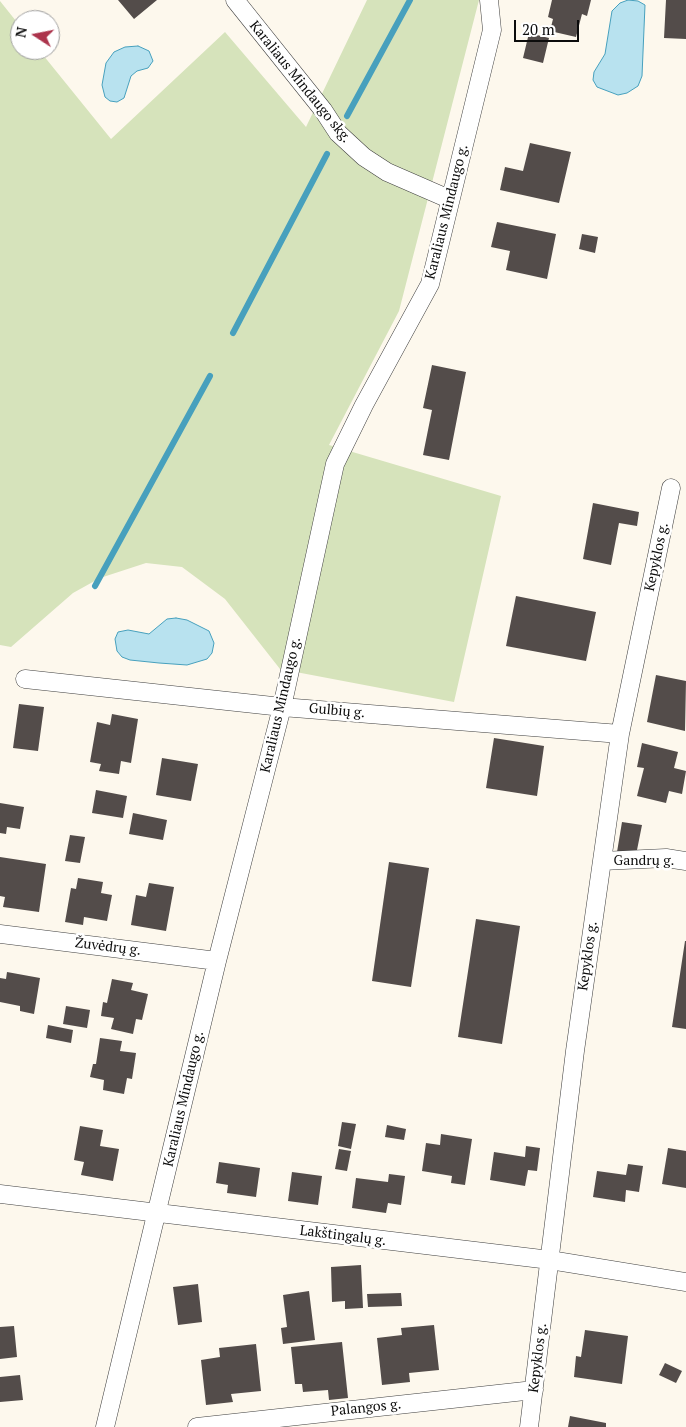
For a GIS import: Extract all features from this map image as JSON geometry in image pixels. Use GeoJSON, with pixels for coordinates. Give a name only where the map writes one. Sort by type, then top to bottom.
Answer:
{"type":"FeatureCollection","features":[{"type":"Feature","properties":{"kind":"street","name":"Karaliaus Mindaugo skg."},"geometry":{"type":"LineString","coordinates":[[235,0],[338,133],[364,157],[387,172],[450,199]]}},
{"type":"Feature","properties":{"kind":"street","name":"Karaliaus Mindaugo g."},"geometry":{"type":"LineString","coordinates":[[105,1427],[217,961],[282,707],[335,464],[430,284],[492,30],[489,0]]}},
{"type":"Feature","properties":{"kind":"street","name":"Kepyklos g."},"geometry":{"type":"LineString","coordinates":[[529,1427],[575,1051],[620,734],[671,488]]}},
{"type":"Feature","properties":{"kind":"street","name":"Gulbių g."},"geometry":{"type":"LineString","coordinates":[[25,679],[282,707],[620,734]]}},
{"type":"Feature","properties":{"kind":"street","name":"Gandrų g."},"geometry":{"type":"LineString","coordinates":[[602,861],[666,858],[686,862]]}},
{"type":"Feature","properties":{"kind":"street","name":"Žuvėdrų g."},"geometry":{"type":"LineString","coordinates":[[0,934],[217,961]]}},
{"type":"Feature","properties":{"kind":"street","name":"Lakštingalų g."},"geometry":{"type":"LineString","coordinates":[[0,1194],[550,1260],[686,1282]]}},
{"type":"Feature","properties":{"kind":"street","name":"Palangos g."},"geometry":{"type":"LineString","coordinates":[[197,1427],[534,1390]]}},
{"type":"Feature","properties":{"kind":"green space"},"geometry":{"type":"Polygon","coordinates":[[[367,0],[479,0],[399,311],[329,445],[501,496],[454,702],[280,669],[225,599],[182,567],[146,563],[100,578],[73,593],[11,647],[0,645],[0,1],[10,14],[10,60],[47,60],[111,139],[225,32],[306,127],[367,0]]]}},
{"type":"Feature","properties":{"kind":"water"},"geometry":{"type":"Polygon","coordinates":[[[628,0],[638,1],[645,5],[642,76],[638,86],[627,93],[618,95],[597,87],[593,80],[594,72],[605,54],[612,11],[620,3],[628,0]]]}},
{"type":"Feature","properties":{"kind":"water"},"geometry":{"type":"Polygon","coordinates":[[[138,46],[149,51],[153,61],[148,68],[137,71],[131,76],[124,98],[117,102],[110,101],[105,97],[102,85],[106,63],[114,52],[125,47],[138,46]]]}},
{"type":"Feature","properties":{"kind":"water"},"geometry":{"type":"Polygon","coordinates":[[[167,619],[187,620],[209,631],[214,643],[212,653],[207,659],[187,665],[159,663],[130,660],[122,657],[117,651],[115,639],[118,632],[128,630],[149,634],[167,619]]]}},
{"type":"Feature","properties":{"kind":"building"},"geometry":{"type":"Polygon","coordinates":[[[118,0],[157,0],[134,19],[118,0]]]}},
{"type":"Feature","properties":{"kind":"building"},"geometry":{"type":"Polygon","coordinates":[[[552,0],[591,0],[587,16],[582,14],[576,37],[550,31],[553,19],[548,17],[552,0]]]}},
{"type":"Feature","properties":{"kind":"building"},"geometry":{"type":"Polygon","coordinates":[[[666,0],[686,0],[686,39],[664,38],[666,0]]]}},
{"type":"Feature","properties":{"kind":"building"},"geometry":{"type":"Polygon","coordinates":[[[529,33],[549,38],[543,63],[523,58],[529,33]]]}},
{"type":"Feature","properties":{"kind":"building"},"geometry":{"type":"Polygon","coordinates":[[[530,143],[571,152],[559,203],[500,190],[505,167],[523,171],[530,143]]]}},
{"type":"Feature","properties":{"kind":"building"},"geometry":{"type":"Polygon","coordinates":[[[497,222],[556,234],[547,279],[506,270],[510,251],[491,247],[497,222]]]}},
{"type":"Feature","properties":{"kind":"building"},"geometry":{"type":"Polygon","coordinates":[[[582,234],[598,237],[595,253],[579,249],[582,234]]]}},
{"type":"Feature","properties":{"kind":"building"},"geometry":{"type":"Polygon","coordinates":[[[432,365],[466,372],[449,460],[423,455],[432,410],[423,408],[432,365]]]}},
{"type":"Feature","properties":{"kind":"building"},"geometry":{"type":"Polygon","coordinates":[[[593,503],[639,512],[637,526],[619,523],[611,565],[583,559],[593,503]]]}},
{"type":"Feature","properties":{"kind":"building"},"geometry":{"type":"Polygon","coordinates":[[[516,596],[596,612],[586,661],[506,646],[516,596]]]}},
{"type":"Feature","properties":{"kind":"building"},"geometry":{"type":"Polygon","coordinates":[[[656,675],[686,681],[685,731],[647,722],[656,675]]]}},
{"type":"Feature","properties":{"kind":"building"},"geometry":{"type":"Polygon","coordinates":[[[19,704],[44,707],[38,751],[13,748],[19,704]]]}},
{"type":"Feature","properties":{"kind":"building"},"geometry":{"type":"Polygon","coordinates":[[[112,714],[138,719],[131,763],[121,761],[119,774],[99,771],[101,764],[90,762],[97,722],[110,725],[112,714]]]}},
{"type":"Feature","properties":{"kind":"building"},"geometry":{"type":"Polygon","coordinates":[[[494,738],[544,746],[537,796],[486,788],[494,738]]]}},
{"type":"Feature","properties":{"kind":"building"},"geometry":{"type":"Polygon","coordinates":[[[642,743],[678,752],[674,768],[686,771],[682,794],[669,791],[666,803],[637,796],[644,768],[637,767],[642,743]]]}},
{"type":"Feature","properties":{"kind":"building"},"geometry":{"type":"Polygon","coordinates":[[[162,758],[198,764],[191,801],[156,795],[162,758]]]}},
{"type":"Feature","properties":{"kind":"building"},"geometry":{"type":"Polygon","coordinates":[[[96,790],[127,796],[123,818],[92,813],[96,790]]]}},
{"type":"Feature","properties":{"kind":"building"},"geometry":{"type":"Polygon","coordinates":[[[0,803],[24,807],[20,829],[7,827],[6,834],[0,833],[0,803]]]}},
{"type":"Feature","properties":{"kind":"building"},"geometry":{"type":"Polygon","coordinates":[[[133,813],[167,820],[163,840],[129,834],[133,813]]]}},
{"type":"Feature","properties":{"kind":"building"},"geometry":{"type":"Polygon","coordinates":[[[622,822],[642,825],[636,855],[617,852],[622,822]]]}},
{"type":"Feature","properties":{"kind":"building"},"geometry":{"type":"Polygon","coordinates":[[[70,835],[85,837],[80,863],[65,861],[70,835]]]}},
{"type":"Feature","properties":{"kind":"building"},"geometry":{"type":"Polygon","coordinates":[[[0,857],[46,864],[39,912],[3,907],[5,897],[0,896],[0,857]]]}},
{"type":"Feature","properties":{"kind":"building"},"geometry":{"type":"Polygon","coordinates":[[[389,862],[429,868],[411,987],[372,981],[389,862]]]}},
{"type":"Feature","properties":{"kind":"building"},"geometry":{"type":"Polygon","coordinates":[[[78,878],[103,882],[101,893],[112,895],[107,921],[84,917],[83,925],[65,922],[71,888],[76,889],[78,878]]]}},
{"type":"Feature","properties":{"kind":"building"},"geometry":{"type":"Polygon","coordinates":[[[149,883],[174,887],[166,931],[131,925],[136,895],[146,897],[149,883]]]}},
{"type":"Feature","properties":{"kind":"building"},"geometry":{"type":"Polygon","coordinates":[[[476,919],[520,926],[502,1044],[458,1037],[476,919]]]}},
{"type":"Feature","properties":{"kind":"building"},"geometry":{"type":"Polygon","coordinates":[[[686,941],[686,1029],[672,1027],[686,941]]]}},
{"type":"Feature","properties":{"kind":"building"},"geometry":{"type":"Polygon","coordinates":[[[7,972],[40,978],[34,1014],[20,1011],[20,1006],[0,1002],[0,978],[6,979],[7,972]]]}},
{"type":"Feature","properties":{"kind":"building"},"geometry":{"type":"Polygon","coordinates":[[[112,979],[133,983],[131,990],[148,994],[142,1020],[136,1019],[133,1034],[111,1029],[114,1018],[101,1016],[103,1002],[107,1003],[112,979]]]}},
{"type":"Feature","properties":{"kind":"building"},"geometry":{"type":"Polygon","coordinates":[[[66,1006],[90,1010],[87,1028],[63,1024],[66,1006]]]}},
{"type":"Feature","properties":{"kind":"building"},"geometry":{"type":"Polygon","coordinates":[[[48,1025],[73,1030],[71,1043],[46,1038],[48,1025]]]}},
{"type":"Feature","properties":{"kind":"building"},"geometry":{"type":"Polygon","coordinates":[[[100,1038],[122,1041],[120,1051],[136,1053],[132,1079],[127,1078],[124,1094],[103,1090],[104,1080],[90,1077],[93,1064],[96,1064],[100,1038]]]}},
{"type":"Feature","properties":{"kind":"building"},"geometry":{"type":"Polygon","coordinates":[[[342,1122],[356,1124],[351,1149],[338,1146],[342,1122]]]}},
{"type":"Feature","properties":{"kind":"building"},"geometry":{"type":"Polygon","coordinates":[[[387,1125],[406,1129],[404,1140],[385,1137],[387,1125]]]}},
{"type":"Feature","properties":{"kind":"building"},"geometry":{"type":"Polygon","coordinates":[[[80,1126],[103,1130],[100,1146],[119,1149],[113,1181],[81,1175],[84,1162],[74,1160],[80,1126]]]}},
{"type":"Feature","properties":{"kind":"building"},"geometry":{"type":"Polygon","coordinates":[[[441,1134],[472,1139],[465,1185],[451,1183],[452,1176],[422,1171],[426,1143],[440,1145],[441,1134]]]}},
{"type":"Feature","properties":{"kind":"building"},"geometry":{"type":"Polygon","coordinates":[[[526,1146],[540,1148],[537,1171],[528,1170],[525,1186],[490,1180],[494,1152],[525,1157],[526,1146]]]}},
{"type":"Feature","properties":{"kind":"building"},"geometry":{"type":"Polygon","coordinates":[[[668,1148],[686,1151],[686,1188],[662,1184],[668,1148]]]}},
{"type":"Feature","properties":{"kind":"building"},"geometry":{"type":"Polygon","coordinates":[[[339,1149],[351,1151],[347,1171],[335,1169],[339,1149]]]}},
{"type":"Feature","properties":{"kind":"building"},"geometry":{"type":"Polygon","coordinates":[[[219,1162],[260,1168],[256,1197],[227,1193],[228,1185],[216,1183],[219,1162]]]}},
{"type":"Feature","properties":{"kind":"building"},"geometry":{"type":"Polygon","coordinates":[[[628,1164],[643,1166],[639,1192],[626,1190],[625,1202],[593,1197],[597,1171],[626,1175],[628,1164]]]}},
{"type":"Feature","properties":{"kind":"building"},"geometry":{"type":"Polygon","coordinates":[[[292,1172],[322,1176],[318,1205],[288,1201],[292,1172]]]}},
{"type":"Feature","properties":{"kind":"building"},"geometry":{"type":"Polygon","coordinates":[[[389,1174],[405,1176],[401,1205],[388,1203],[386,1213],[352,1208],[356,1178],[388,1182],[389,1174]]]}},
{"type":"Feature","properties":{"kind":"building"},"geometry":{"type":"Polygon","coordinates":[[[361,1265],[363,1308],[345,1309],[345,1301],[332,1302],[331,1267],[361,1265]]]}},
{"type":"Feature","properties":{"kind":"building"},"geometry":{"type":"Polygon","coordinates":[[[198,1284],[202,1322],[178,1325],[173,1287],[198,1284]]]}},
{"type":"Feature","properties":{"kind":"building"},"geometry":{"type":"Polygon","coordinates":[[[309,1291],[315,1340],[283,1344],[281,1328],[287,1327],[283,1295],[309,1291]]]}},
{"type":"Feature","properties":{"kind":"building"},"geometry":{"type":"Polygon","coordinates":[[[401,1293],[402,1306],[368,1307],[367,1294],[401,1293]]]}},
{"type":"Feature","properties":{"kind":"building"},"geometry":{"type":"Polygon","coordinates":[[[434,1325],[439,1370],[409,1373],[410,1382],[382,1385],[377,1338],[402,1335],[401,1328],[434,1325]]]}},
{"type":"Feature","properties":{"kind":"building"},"geometry":{"type":"Polygon","coordinates":[[[14,1326],[17,1357],[0,1359],[0,1327],[14,1326]]]}},
{"type":"Feature","properties":{"kind":"building"},"geometry":{"type":"Polygon","coordinates":[[[585,1330],[628,1336],[622,1384],[574,1377],[576,1356],[581,1357],[585,1330]]]}},
{"type":"Feature","properties":{"kind":"building"},"geometry":{"type":"Polygon","coordinates":[[[342,1342],[348,1398],[329,1400],[328,1390],[303,1392],[302,1384],[295,1384],[291,1347],[342,1342]]]}},
{"type":"Feature","properties":{"kind":"building"},"geometry":{"type":"Polygon","coordinates":[[[256,1344],[261,1391],[231,1394],[233,1402],[206,1405],[201,1360],[220,1357],[219,1348],[256,1344]]]}},
{"type":"Feature","properties":{"kind":"building"},"geometry":{"type":"Polygon","coordinates":[[[665,1363],[682,1371],[676,1383],[659,1375],[665,1363]]]}},
{"type":"Feature","properties":{"kind":"building"},"geometry":{"type":"Polygon","coordinates":[[[20,1375],[23,1400],[0,1402],[0,1377],[20,1375]]]}},
{"type":"Feature","properties":{"kind":"building"},"geometry":{"type":"Polygon","coordinates":[[[570,1416],[606,1423],[606,1427],[568,1427],[570,1416]]]}},
{"type":"Feature","properties":{"kind":"waterway"},"geometry":{"type":"LineString","coordinates":[[347,116],[410,0]]}},
{"type":"Feature","properties":{"kind":"waterway"},"geometry":{"type":"LineString","coordinates":[[233,333],[327,154]]}},
{"type":"Feature","properties":{"kind":"waterway"},"geometry":{"type":"LineString","coordinates":[[95,586],[210,376]]}}]}
